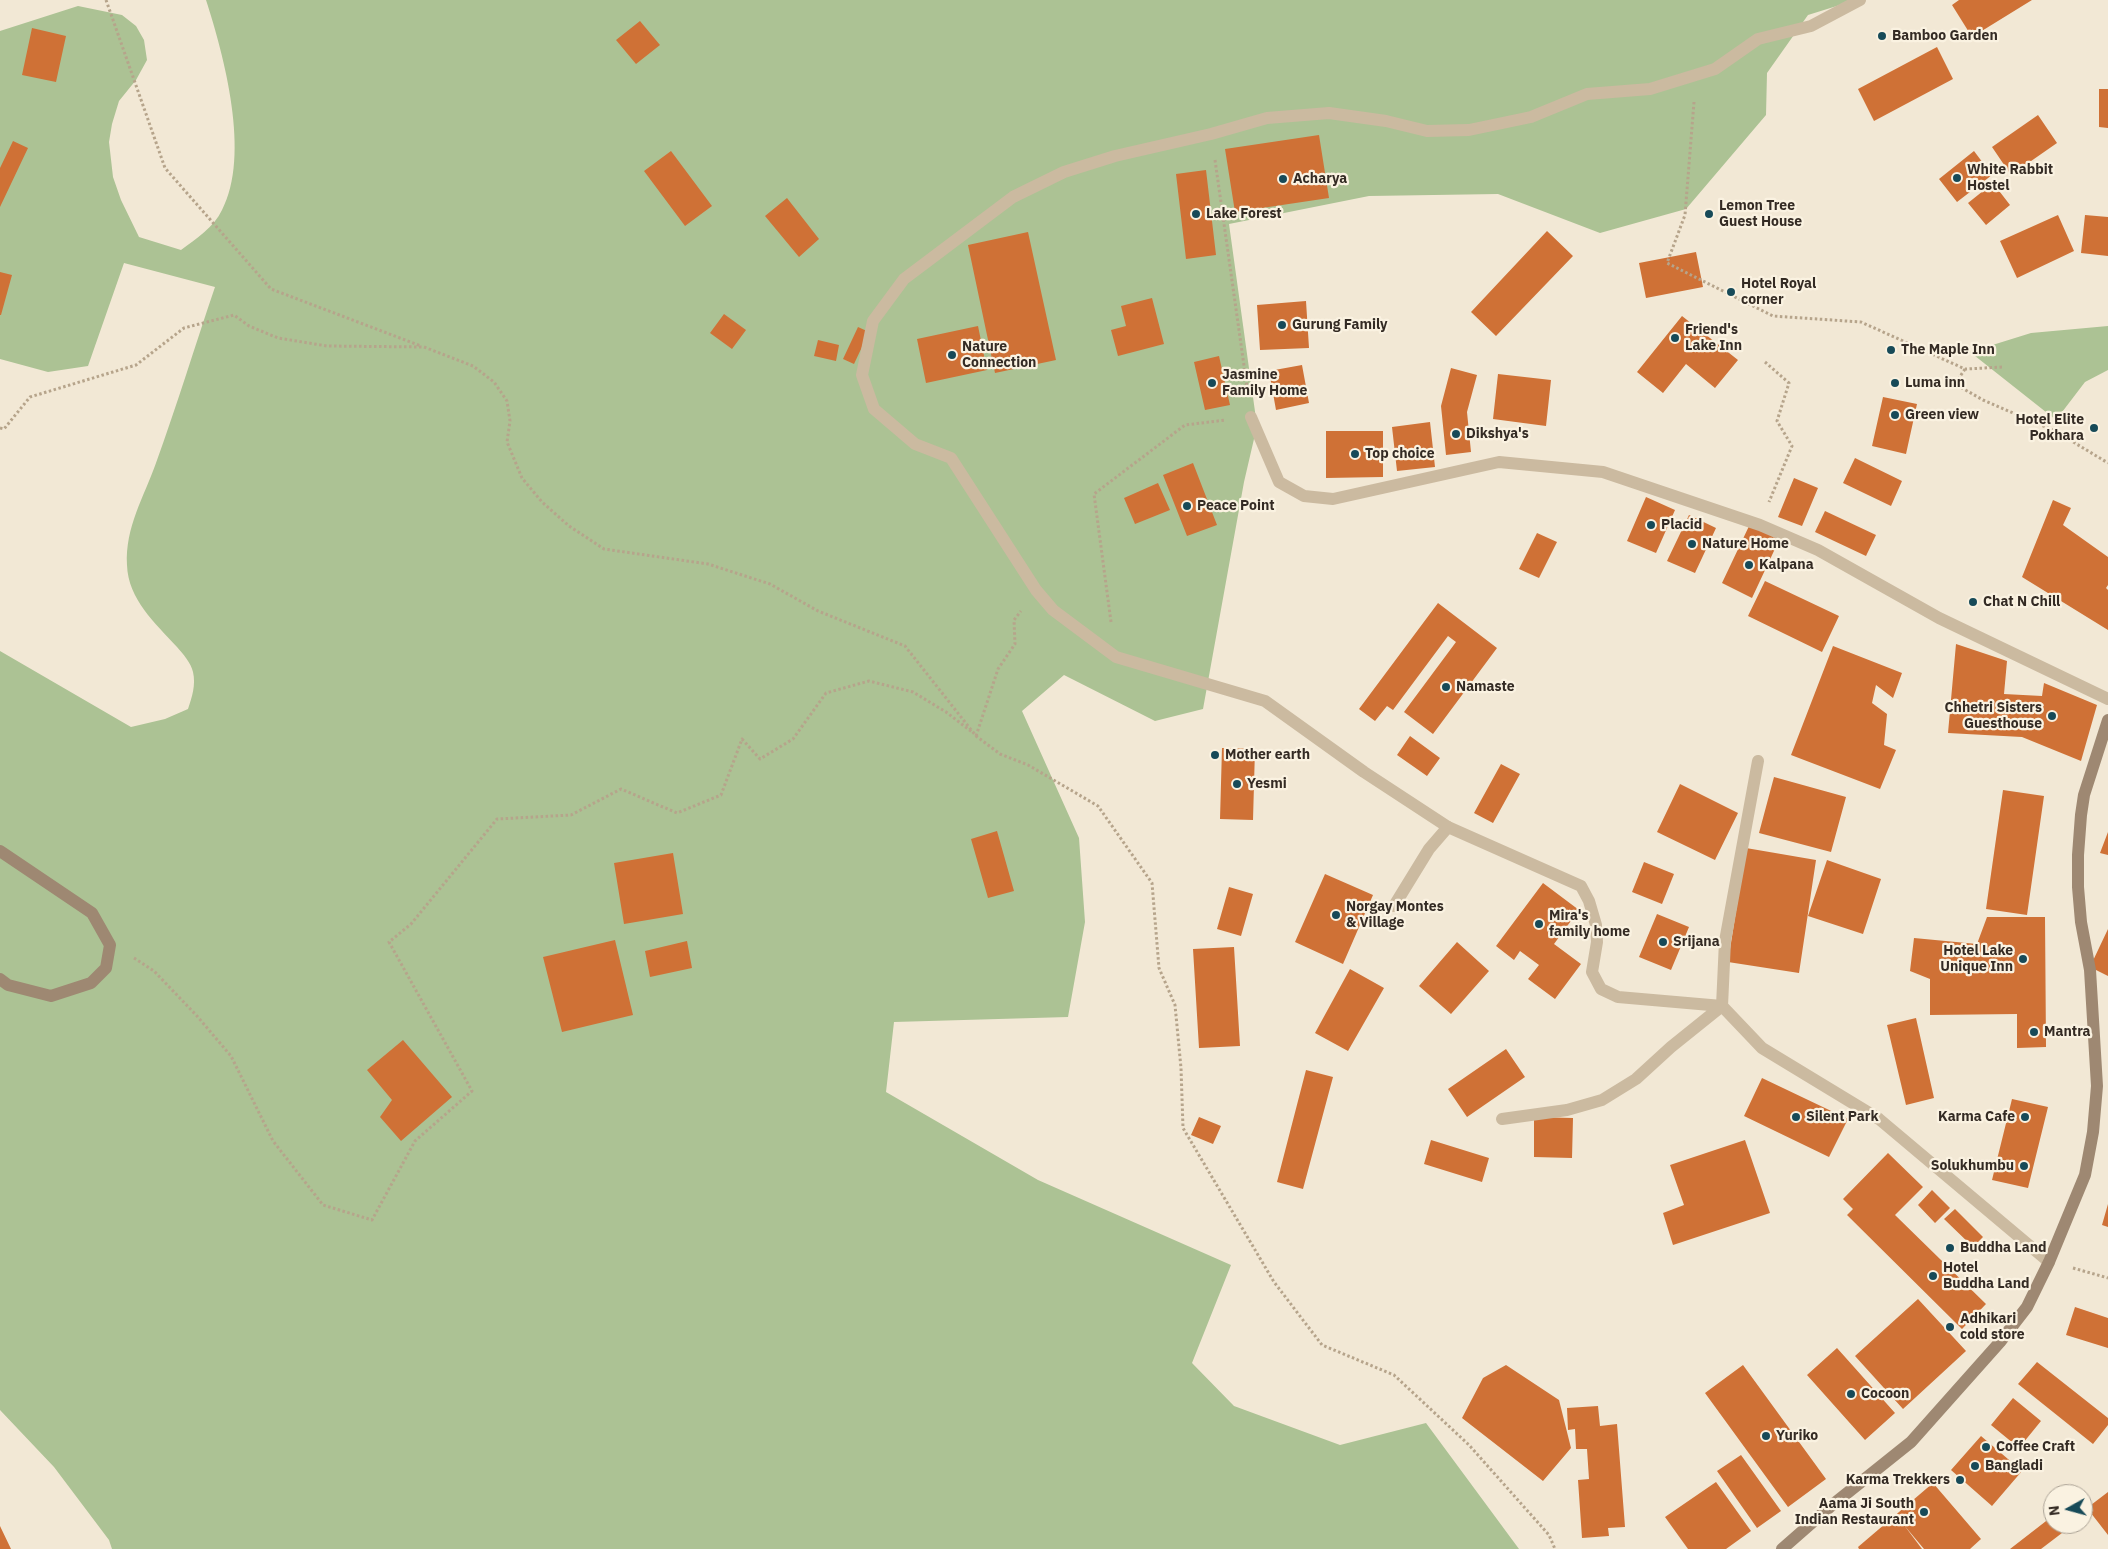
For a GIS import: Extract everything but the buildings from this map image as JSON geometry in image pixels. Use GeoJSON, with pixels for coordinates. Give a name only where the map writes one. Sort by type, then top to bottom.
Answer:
{"type":"FeatureCollection","features":[{"type":"Feature","properties":{"kind":"main road"},"geometry":{"type":"LineString","coordinates":[[1782,1549],[1911,1442],[1972,1374],[2027,1307],[2049,1262],[2085,1176],[2097,1086],[2090,970],[2078,887],[2080,815],[2084,795],[2108,720]]}},
{"type":"Feature","properties":{"kind":"main road"},"geometry":{"type":"LineString","coordinates":[[0,852],[92,913],[110,945],[106,968],[91,983],[51,996],[8,985],[0,979]]}},
{"type":"Feature","properties":{"kind":"street"},"geometry":{"type":"LineString","coordinates":[[1860,0],[1811,26],[1758,39],[1715,69],[1650,89],[1586,94],[1531,117],[1469,130],[1427,131],[1386,121],[1329,113],[1266,118],[1212,134],[1115,156],[1064,172],[1013,197],[904,279],[872,320],[862,375],[874,409],[915,444],[951,458],[1036,590],[1053,610],[1116,657],[1265,701],[1364,772],[1448,827],[1581,886],[1589,901],[1596,925],[1592,972],[1600,989],[1618,997],[1722,1006],[1762,1048],[1879,1119],[2049,1262]]}},
{"type":"Feature","properties":{"kind":"street"},"geometry":{"type":"LineString","coordinates":[[1251,417],[1279,482],[1304,496],[1333,500],[1499,462],[1603,472],[1760,525],[1818,550],[1939,618],[2108,699]]}},
{"type":"Feature","properties":{"kind":"street"},"geometry":{"type":"LineString","coordinates":[[1502,1119],[1567,1110],[1602,1100],[1636,1080],[1671,1047],[1722,1006],[1724,941],[1758,761]]}},
{"type":"Feature","properties":{"kind":"street"},"geometry":{"type":"LineString","coordinates":[[1394,906],[1428,849],[1448,827]]}},
{"type":"Feature","properties":{"kind":"path"},"geometry":{"type":"LineString","coordinates":[[106,0],[166,168],[271,289],[473,366],[494,382],[507,401],[510,421],[507,442],[522,478],[542,502],[569,526],[604,549],[708,564],[770,584],[818,611],[905,646],[976,736]]}},
{"type":"Feature","properties":{"kind":"path"},"geometry":{"type":"LineString","coordinates":[[1697,74],[1685,216],[1667,263],[1773,316],[1861,322],[1965,369],[2004,366]]}},
{"type":"Feature","properties":{"kind":"path"},"geometry":{"type":"LineString","coordinates":[[1116,657],[1094,494],[1185,425],[1251,417],[1212,134]]}},
{"type":"Feature","properties":{"kind":"path"},"geometry":{"type":"LineString","coordinates":[[0,428],[4,429],[30,397],[136,365],[184,328],[234,315],[249,326],[278,338],[327,346],[424,347]]}},
{"type":"Feature","properties":{"kind":"path"},"geometry":{"type":"LineString","coordinates":[[1760,525],[1792,446],[1777,421],[1789,383],[1765,362]]}},
{"type":"Feature","properties":{"kind":"path"},"geometry":{"type":"LineString","coordinates":[[1965,369],[1955,384],[1983,400],[2055,431],[2108,463]]}},
{"type":"Feature","properties":{"kind":"path"},"geometry":{"type":"LineString","coordinates":[[976,736],[998,668],[1016,644],[1014,620],[1036,590]]}},
{"type":"Feature","properties":{"kind":"path"},"geometry":{"type":"LineString","coordinates":[[110,945],[120,948],[154,971],[197,1016],[231,1056],[273,1141],[323,1205],[372,1220],[416,1141],[472,1091],[389,942],[411,924],[497,819],[571,815],[621,789],[677,813],[721,794],[742,739],[760,759],[793,739],[826,693],[870,681],[913,692],[946,712],[1000,754],[1028,765],[1098,806],[1152,883],[1159,968],[1174,1005],[1181,1068],[1183,1128],[1274,1282],[1322,1345],[1394,1375],[1469,1445],[1549,1535],[1555,1549]]}},
{"type":"Feature","properties":{"kind":"path"},"geometry":{"type":"LineString","coordinates":[[2049,1262],[2108,1278]]}},
{"type":"Feature","properties":{"kind":"green space"},"geometry":{"type":"Polygon","coordinates":[[[206,0],[1856,0],[1808,15],[1767,73],[1766,115],[1686,209],[1600,233],[1498,194],[1369,196],[1229,224],[1257,426],[1244,482],[1203,709],[1155,721],[1064,675],[1022,711],[1079,838],[1085,922],[1068,1017],[894,1022],[886,1092],[1038,1180],[1231,1265],[1192,1363],[1234,1406],[1340,1445],[1426,1423],[1519,1549],[112,1549],[109,1540],[54,1467],[0,1410],[0,651],[131,727],[165,719],[188,709],[194,686],[192,669],[189,662],[137,600],[129,577],[127,551],[136,513],[164,441],[215,287],[124,263],[88,366],[48,372],[0,359],[0,31],[78,6],[122,15],[136,26],[144,40],[147,60],[136,80],[119,101],[112,124],[109,142],[113,177],[121,200],[139,237],[181,250],[204,232],[219,216],[230,187],[234,162],[232,105],[227,77],[206,0]]]}},
{"type":"Feature","properties":{"kind":"green space"},"geometry":{"type":"Polygon","coordinates":[[[2108,326],[2108,370],[2085,382],[2056,420],[1970,352],[2031,333],[2108,326]]]}},
{"type":"Feature","properties":{"kind":"place","name":"Bamboo Garden"},"geometry":{"type":"Point","coordinates":[1882,36]}},
{"type":"Feature","properties":{"kind":"place","name":"White Rabbit Hostel"},"geometry":{"type":"Point","coordinates":[1957,178]}},
{"type":"Feature","properties":{"kind":"place","name":"Acharya"},"geometry":{"type":"Point","coordinates":[1283,179]}},
{"type":"Feature","properties":{"kind":"place","name":"Lake Forest"},"geometry":{"type":"Point","coordinates":[1196,214]}},
{"type":"Feature","properties":{"kind":"place","name":"Lemon Tree Guest House"},"geometry":{"type":"Point","coordinates":[1709,214]}},
{"type":"Feature","properties":{"kind":"place","name":"Hotel Royal corner"},"geometry":{"type":"Point","coordinates":[1731,292]}},
{"type":"Feature","properties":{"kind":"place","name":"Gurung Family"},"geometry":{"type":"Point","coordinates":[1282,325]}},
{"type":"Feature","properties":{"kind":"place","name":"Friend's Lake Inn"},"geometry":{"type":"Point","coordinates":[1675,338]}},
{"type":"Feature","properties":{"kind":"place","name":"The Maple Inn"},"geometry":{"type":"Point","coordinates":[1891,350]}},
{"type":"Feature","properties":{"kind":"place","name":"Nature Connection"},"geometry":{"type":"Point","coordinates":[952,355]}},
{"type":"Feature","properties":{"kind":"place","name":"Jasmine Family Home"},"geometry":{"type":"Point","coordinates":[1212,383]}},
{"type":"Feature","properties":{"kind":"place","name":"Luma inn"},"geometry":{"type":"Point","coordinates":[1895,383]}},
{"type":"Feature","properties":{"kind":"place","name":"Green view"},"geometry":{"type":"Point","coordinates":[1895,415]}},
{"type":"Feature","properties":{"kind":"place","name":"Hotel Elite Pokhara"},"geometry":{"type":"Point","coordinates":[2094,428]}},
{"type":"Feature","properties":{"kind":"place","name":"Dikshya's"},"geometry":{"type":"Point","coordinates":[1456,434]}},
{"type":"Feature","properties":{"kind":"place","name":"Top choice"},"geometry":{"type":"Point","coordinates":[1355,454]}},
{"type":"Feature","properties":{"kind":"place","name":"Peace Point"},"geometry":{"type":"Point","coordinates":[1187,506]}},
{"type":"Feature","properties":{"kind":"place","name":"Placid"},"geometry":{"type":"Point","coordinates":[1651,525]}},
{"type":"Feature","properties":{"kind":"place","name":"Nature Home"},"geometry":{"type":"Point","coordinates":[1692,544]}},
{"type":"Feature","properties":{"kind":"place","name":"Kalpana"},"geometry":{"type":"Point","coordinates":[1749,565]}},
{"type":"Feature","properties":{"kind":"place","name":"Chat N Chill"},"geometry":{"type":"Point","coordinates":[1973,602]}},
{"type":"Feature","properties":{"kind":"place","name":"Namaste"},"geometry":{"type":"Point","coordinates":[1446,687]}},
{"type":"Feature","properties":{"kind":"place","name":"Chhetri Sisters Guesthouse"},"geometry":{"type":"Point","coordinates":[2052,716]}},
{"type":"Feature","properties":{"kind":"place","name":"Mother earth"},"geometry":{"type":"Point","coordinates":[1215,755]}},
{"type":"Feature","properties":{"kind":"place","name":"Yesmi"},"geometry":{"type":"Point","coordinates":[1237,784]}},
{"type":"Feature","properties":{"kind":"place","name":"Norgay Montes & Village"},"geometry":{"type":"Point","coordinates":[1336,915]}},
{"type":"Feature","properties":{"kind":"place","name":"Mira's family home"},"geometry":{"type":"Point","coordinates":[1539,924]}},
{"type":"Feature","properties":{"kind":"place","name":"Srijana"},"geometry":{"type":"Point","coordinates":[1663,942]}},
{"type":"Feature","properties":{"kind":"place","name":"Hotel Lake Unique Inn"},"geometry":{"type":"Point","coordinates":[2023,959]}},
{"type":"Feature","properties":{"kind":"place","name":"Mantra"},"geometry":{"type":"Point","coordinates":[2034,1032]}},
{"type":"Feature","properties":{"kind":"place","name":"Silent Park"},"geometry":{"type":"Point","coordinates":[1796,1117]}},
{"type":"Feature","properties":{"kind":"place","name":"Karma Cafe"},"geometry":{"type":"Point","coordinates":[2025,1117]}},
{"type":"Feature","properties":{"kind":"place","name":"Solukhumbu"},"geometry":{"type":"Point","coordinates":[2024,1166]}},
{"type":"Feature","properties":{"kind":"place","name":"Buddha Land"},"geometry":{"type":"Point","coordinates":[1950,1248]}},
{"type":"Feature","properties":{"kind":"place","name":"Hotel Buddha Land"},"geometry":{"type":"Point","coordinates":[1933,1276]}},
{"type":"Feature","properties":{"kind":"place","name":"Adhikari cold store"},"geometry":{"type":"Point","coordinates":[1950,1327]}},
{"type":"Feature","properties":{"kind":"place","name":"Cocoon"},"geometry":{"type":"Point","coordinates":[1851,1394]}},
{"type":"Feature","properties":{"kind":"place","name":"Yuriko"},"geometry":{"type":"Point","coordinates":[1766,1436]}},
{"type":"Feature","properties":{"kind":"place","name":"Coffee Craft"},"geometry":{"type":"Point","coordinates":[1986,1447]}},
{"type":"Feature","properties":{"kind":"place","name":"Bangladi"},"geometry":{"type":"Point","coordinates":[1975,1466]}},
{"type":"Feature","properties":{"kind":"place","name":"Karma Trekkers"},"geometry":{"type":"Point","coordinates":[1960,1480]}},
{"type":"Feature","properties":{"kind":"place","name":"Aama Ji South Indian Restaurant"},"geometry":{"type":"Point","coordinates":[1924,1512]}}]}
